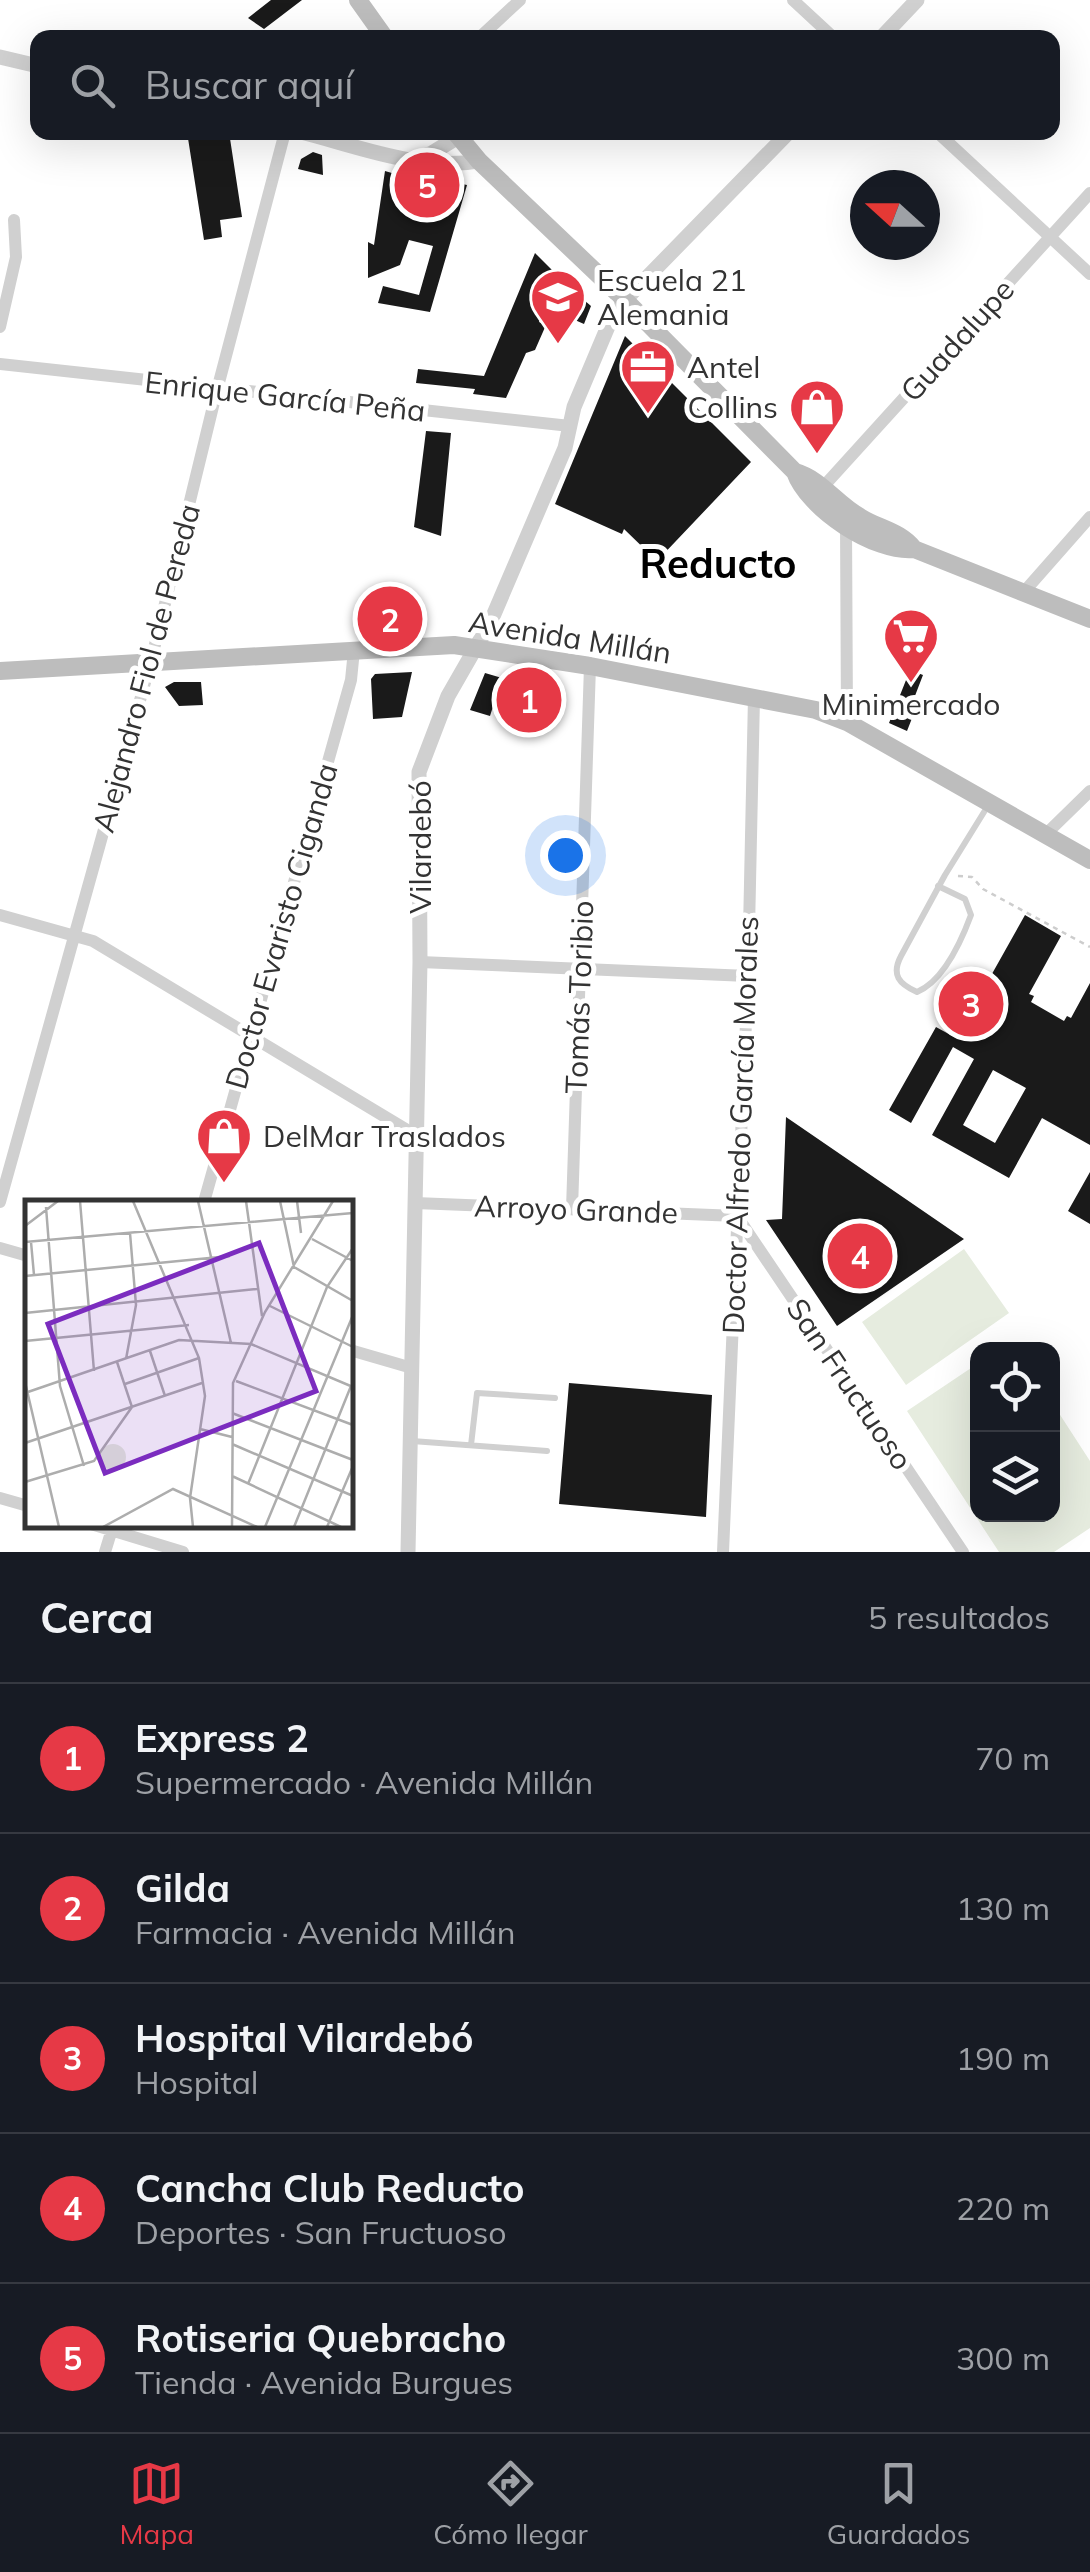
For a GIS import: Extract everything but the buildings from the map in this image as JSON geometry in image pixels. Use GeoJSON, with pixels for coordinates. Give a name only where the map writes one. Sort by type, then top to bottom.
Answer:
{"type":"FeatureCollection","features":[{"type":"Feature","properties":{"kind":"main road"},"geometry":{"type":"LineString","coordinates":[[358,0],[379,30]]}},
{"type":"Feature","properties":{"kind":"main road"},"geometry":{"type":"LineString","coordinates":[[460,140],[795,472],[800,487],[900,550],[914,549],[1090,618]]}},
{"type":"Feature","properties":{"kind":"main road"},"geometry":{"type":"LineString","coordinates":[[795,472],[811,477],[823,487],[850,520]]}},
{"type":"Feature","properties":{"kind":"main road","name":"Avenida Millán"},"geometry":{"type":"LineString","coordinates":[[0,671],[454,645],[590,666],[816,710],[847,722],[1090,860]]}},
{"type":"Feature","properties":{"kind":"street"},"geometry":{"type":"LineString","coordinates":[[487,30],[520,0]]}},
{"type":"Feature","properties":{"kind":"street"},"geometry":{"type":"LineString","coordinates":[[793,0],[825,30]]}},
{"type":"Feature","properties":{"kind":"street"},"geometry":{"type":"LineString","coordinates":[[889,30],[917,0]]}},
{"type":"Feature","properties":{"kind":"street"},"geometry":{"type":"LineString","coordinates":[[0,57],[30,64]]}},
{"type":"Feature","properties":{"kind":"street","name":"Alejandro Fiol de Pereda"},"geometry":{"type":"LineString","coordinates":[[0,1202],[151,661],[283,140]]}},
{"type":"Feature","properties":{"kind":"street"},"geometry":{"type":"LineString","coordinates":[[334,140],[414,159],[459,165],[479,161]]}},
{"type":"Feature","properties":{"kind":"street"},"geometry":{"type":"LineString","coordinates":[[414,159],[432,153],[449,140]]}},
{"type":"Feature","properties":{"kind":"street","name":"Vilardebó"},"geometry":{"type":"LineString","coordinates":[[408,1552],[420,962],[419,772],[448,696],[491,620],[565,448],[574,407],[610,324],[625,300],[781,140]]}},
{"type":"Feature","properties":{"kind":"street"},"geometry":{"type":"LineString","coordinates":[[946,140],[1090,274]]}},
{"type":"Feature","properties":{"kind":"street","name":"Guadalupe"},"geometry":{"type":"LineString","coordinates":[[823,487],[1090,193]]}},
{"type":"Feature","properties":{"kind":"street"},"geometry":{"type":"LineString","coordinates":[[0,327],[13,278],[14,220]]}},
{"type":"Feature","properties":{"kind":"street","name":"Enrique García Peña"},"geometry":{"type":"LineString","coordinates":[[0,364],[570,426]]}},
{"type":"Feature","properties":{"kind":"street"},"geometry":{"type":"LineString","coordinates":[[1023,593],[1090,518]]}},
{"type":"Feature","properties":{"kind":"street"},"geometry":{"type":"LineString","coordinates":[[847,722],[850,520]]}},
{"type":"Feature","properties":{"kind":"street","name":"Doctor Evaristo Ciganda"},"geometry":{"type":"LineString","coordinates":[[205,1200],[351,680],[354,650]]}},
{"type":"Feature","properties":{"kind":"street","name":"Tomás Toribio"},"geometry":{"type":"LineString","coordinates":[[572,1209],[590,666]]}},
{"type":"Feature","properties":{"kind":"street","name":"Doctor Alfredo García Morales"},"geometry":{"type":"LineString","coordinates":[[723,1552],[748,976],[754,697]]}},
{"type":"Feature","properties":{"kind":"street"},"geometry":{"type":"LineString","coordinates":[[1045,835],[1090,791]]}},
{"type":"Feature","properties":{"kind":"street"},"geometry":{"type":"LineString","coordinates":[[0,915],[93,941],[417,1136]]}},
{"type":"Feature","properties":{"kind":"street"},"geometry":{"type":"LineString","coordinates":[[420,962],[748,976]]}},
{"type":"Feature","properties":{"kind":"street","name":"Arroyo Grande"},"geometry":{"type":"LineString","coordinates":[[415,1203],[737,1216]]}},
{"type":"Feature","properties":{"kind":"street","name":"San Fructuoso"},"geometry":{"type":"LineString","coordinates":[[737,1216],[962,1552]]}},
{"type":"Feature","properties":{"kind":"street"},"geometry":{"type":"LineString","coordinates":[[0,1248],[25,1255]]}},
{"type":"Feature","properties":{"kind":"street"},"geometry":{"type":"LineString","coordinates":[[352,1351],[412,1368]]}},
{"type":"Feature","properties":{"kind":"street"},"geometry":{"type":"LineString","coordinates":[[0,1498],[25,1505]]}},
{"type":"Feature","properties":{"kind":"street"},"geometry":{"type":"LineString","coordinates":[[106,1552],[113,1528],[182,1552]]}},
{"type":"Feature","properties":{"kind":"lane"},"geometry":{"type":"LineString","coordinates":[[938,886],[964,900],[970,915],[964,934],[931,986],[917,992],[902,986],[896,977],[896,966],[938,886],[990,803]]}},
{"type":"Feature","properties":{"kind":"lane"},"geometry":{"type":"LineString","coordinates":[[471,1446],[477,1393],[556,1398]]}},
{"type":"Feature","properties":{"kind":"lane"},"geometry":{"type":"LineString","coordinates":[[410,1441],[547,1451]]}},
{"type":"Feature","properties":{"kind":"path"},"geometry":{"type":"LineString","coordinates":[[948,870],[959,877],[972,877],[983,890],[1090,947]]}},
{"type":"Feature","properties":{"kind":"shaded area"},"geometry":{"type":"Polygon","coordinates":[[[964,1249],[1009,1313],[906,1385],[862,1322],[964,1249]]]}},
{"type":"Feature","properties":{"kind":"shaded area"},"geometry":{"type":"Polygon","coordinates":[[[970,1369],[970,1508],[907,1411],[970,1369]]]}},
{"type":"Feature","properties":{"kind":"shaded area"},"geometry":{"type":"Polygon","coordinates":[[[1060,1415],[1090,1461],[1090,1528],[1054,1552],[999,1552],[979,1522],[1060,1522],[1060,1415]]]}},
{"type":"Feature","properties":{"kind":"place","name":"Rotiseria Quebracho"},"geometry":{"type":"Point","coordinates":[427,185]}},
{"type":"Feature","properties":{"kind":"place","name":"Escuela 21 Alemania"},"geometry":{"type":"Point","coordinates":[558,346]}},
{"type":"Feature","properties":{"kind":"place","name":"Antel"},"geometry":{"type":"Point","coordinates":[648,416]}},
{"type":"Feature","properties":{"kind":"place","name":"Collins"},"geometry":{"type":"Point","coordinates":[817,456]}},
{"type":"Feature","properties":{"kind":"place","name":"Gilda"},"geometry":{"type":"Point","coordinates":[390,619]}},
{"type":"Feature","properties":{"kind":"place","name":"Minimercado"},"geometry":{"type":"Point","coordinates":[911,685]}},
{"type":"Feature","properties":{"kind":"place","name":"Express 2"},"geometry":{"type":"Point","coordinates":[529,700]}},
{"type":"Feature","properties":{"kind":"place","name":"Hospital Vilardebó"},"geometry":{"type":"Point","coordinates":[971,1004]}},
{"type":"Feature","properties":{"kind":"place","name":"DelMar Traslados"},"geometry":{"type":"Point","coordinates":[224,1185]}},
{"type":"Feature","properties":{"kind":"place","name":"Cancha Club Reducto"},"geometry":{"type":"Point","coordinates":[860,1256]}},
{"type":"Feature","properties":{"kind":"district","name":"Reducto"},"geometry":{"type":"Point","coordinates":[718,563]}}]}
